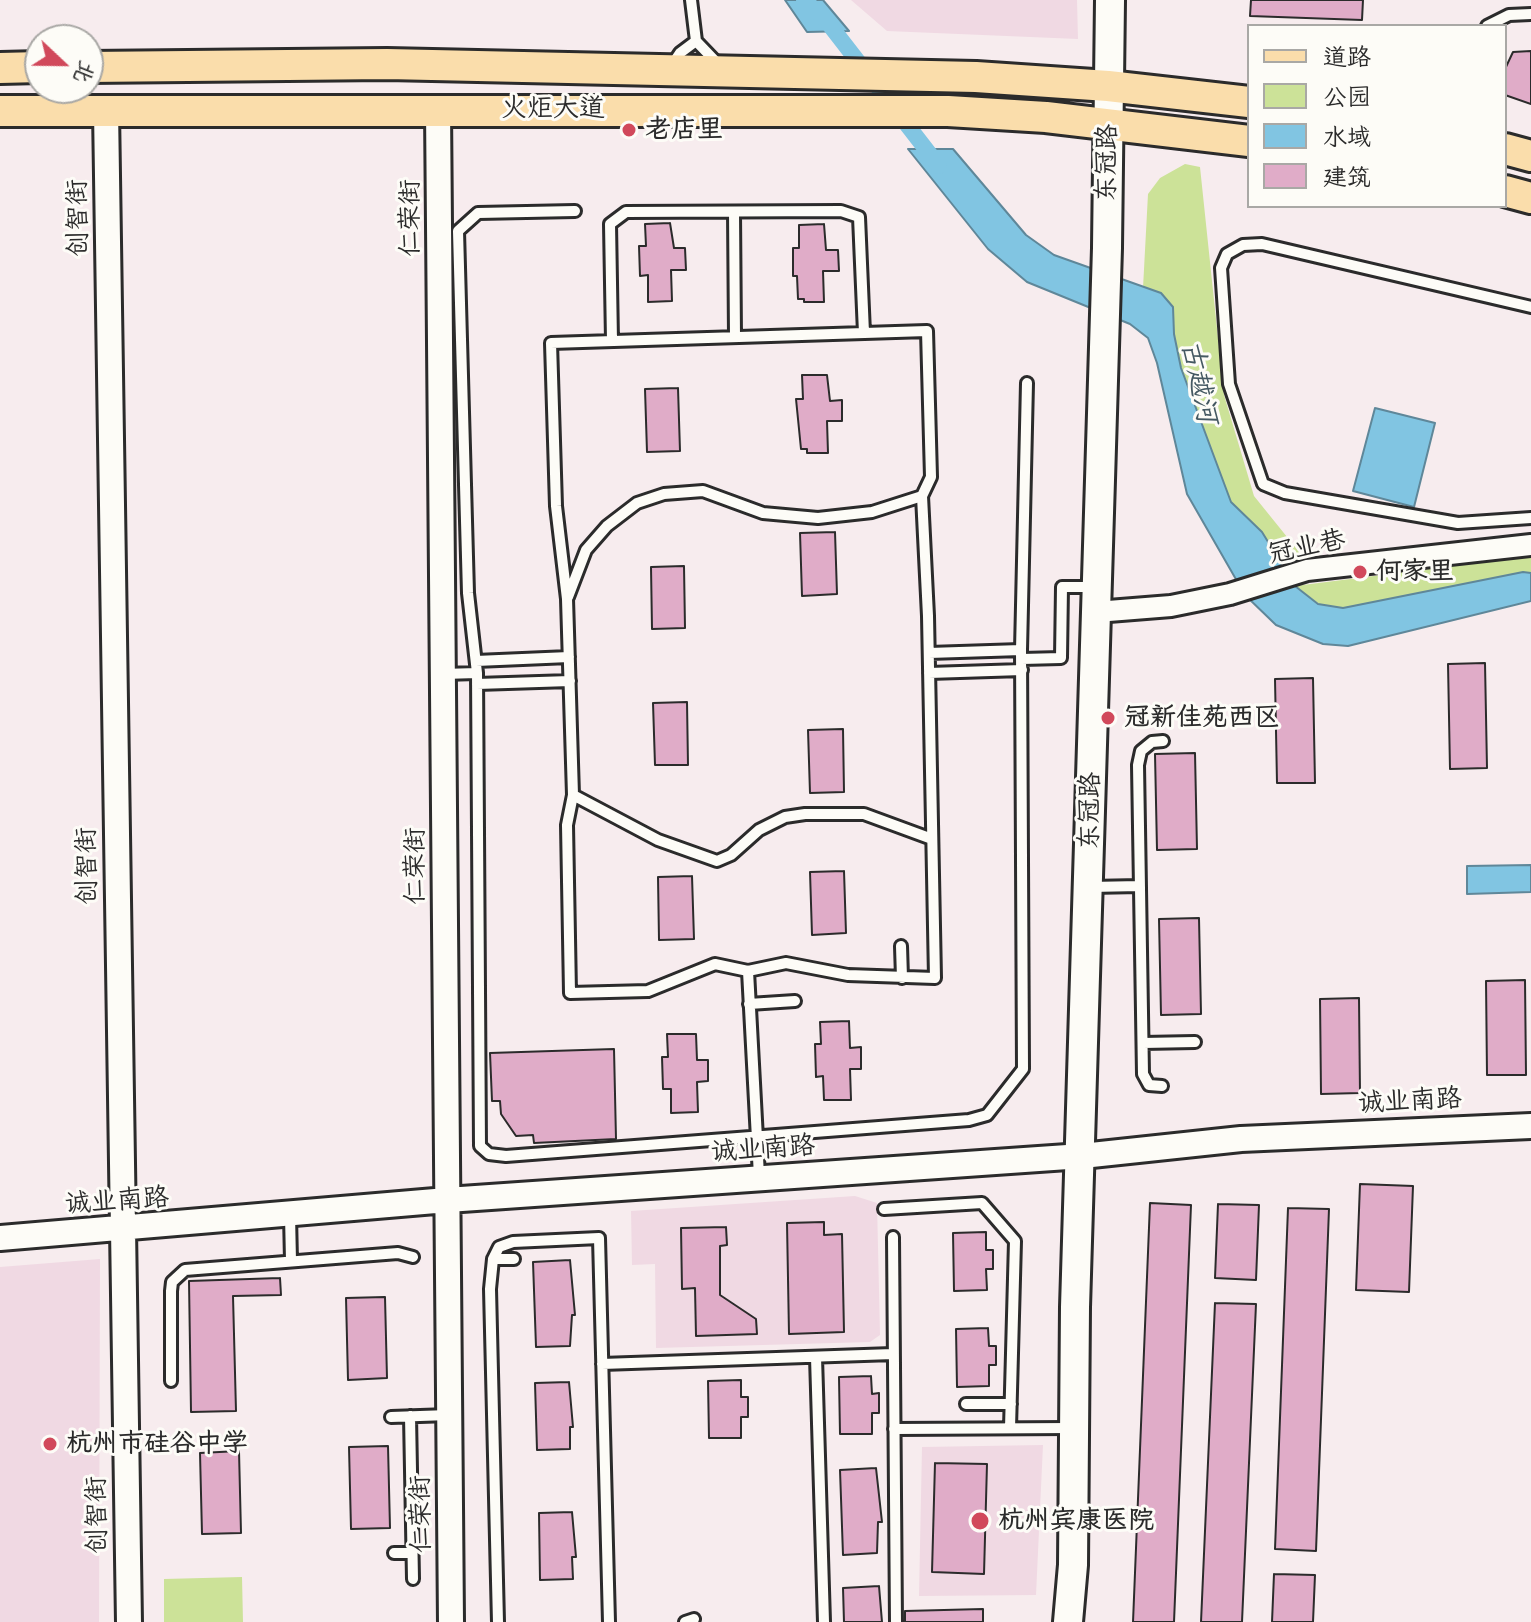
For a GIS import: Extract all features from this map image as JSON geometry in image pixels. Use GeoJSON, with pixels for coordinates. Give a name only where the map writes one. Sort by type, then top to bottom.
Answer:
{"type":"FeatureCollection","features":[{"type":"Feature","properties":{"kind":"main road","name":"东冠路"},"geometry":{"type":"LineString","coordinates":[[1068,1622],[1073,1565],[1074,1428],[1107,248],[1110,0]]}},
{"type":"Feature","properties":{"kind":"main road","name":"火炬大道"},"geometry":{"type":"LineString","coordinates":[[104,67],[387,64],[897,75],[1108,86],[1247,102]]}},
{"type":"Feature","properties":{"kind":"main road"},"geometry":{"type":"LineString","coordinates":[[0,68],[24,67]]}},
{"type":"Feature","properties":{"kind":"main road","name":"火炬大道"},"geometry":{"type":"LineString","coordinates":[[0,111],[948,111],[1247,141]]}},
{"type":"Feature","properties":{"kind":"main road"},"geometry":{"type":"LineString","coordinates":[[1507,150],[1531,156]]}},
{"type":"Feature","properties":{"kind":"main road"},"geometry":{"type":"LineString","coordinates":[[1507,192],[1531,198]]}},
{"type":"Feature","properties":{"kind":"street","name":"仁荣街"},"geometry":{"type":"LineString","coordinates":[[438,109],[451,1622]]}},
{"type":"Feature","properties":{"kind":"street","name":"创智街"},"geometry":{"type":"LineString","coordinates":[[106,110],[129,1622]]}},
{"type":"Feature","properties":{"kind":"street","name":"冠业巷"},"geometry":{"type":"LineString","coordinates":[[1096,599],[1171,606],[1230,594],[1325,567],[1531,545]]}},
{"type":"Feature","properties":{"kind":"street","name":"诚业南路"},"geometry":{"type":"LineString","coordinates":[[0,1238],[447,1200],[1082,1156],[1241,1139],[1531,1126]]}},
{"type":"Feature","properties":{"kind":"lane"},"geometry":{"type":"LineString","coordinates":[[691,0],[696,41]]}},
{"type":"Feature","properties":{"kind":"lane"},"geometry":{"type":"LineString","coordinates":[[1491,24],[1509,15],[1531,14]]}},
{"type":"Feature","properties":{"kind":"lane"},"geometry":{"type":"LineString","coordinates":[[667,71],[680,53],[696,41]]}},
{"type":"Feature","properties":{"kind":"lane"},"geometry":{"type":"LineString","coordinates":[[696,41],[726,72]]}},
{"type":"Feature","properties":{"kind":"lane"},"geometry":{"type":"LineString","coordinates":[[575,211],[478,213],[458,231],[468,593],[477,678],[480,1146],[489,1154],[506,1156],[969,1120],[987,1115],[1023,1069],[1022,660],[1027,383]]}},
{"type":"Feature","properties":{"kind":"lane"},"geometry":{"type":"LineString","coordinates":[[612,341],[610,224],[626,212],[841,211],[859,217],[864,333]]}},
{"type":"Feature","properties":{"kind":"lane"},"geometry":{"type":"LineString","coordinates":[[734,212],[735,337]]}},
{"type":"Feature","properties":{"kind":"lane"},"geometry":{"type":"LineString","coordinates":[[1531,307],[1262,244],[1243,245],[1227,254],[1221,268],[1229,384],[1263,484],[1285,493],[1458,523],[1531,518]]}},
{"type":"Feature","properties":{"kind":"lane"},"geometry":{"type":"LineString","coordinates":[[927,331],[931,477],[922,496],[929,653],[935,978],[848,975],[786,963],[748,971],[715,964],[648,991],[570,993],[567,825],[573,795],[570,681],[567,599],[556,506],[551,343],[864,333],[927,331]]}},
{"type":"Feature","properties":{"kind":"lane"},"geometry":{"type":"LineString","coordinates":[[567,599],[586,550],[607,526],[637,503],[664,494],[703,491],[763,513],[818,518],[872,512],[922,496]]}},
{"type":"Feature","properties":{"kind":"lane"},"geometry":{"type":"LineString","coordinates":[[929,673],[1022,660],[1061,658],[1062,587],[1096,599]]}},
{"type":"Feature","properties":{"kind":"lane"},"geometry":{"type":"LineString","coordinates":[[929,653],[1022,660]]}},
{"type":"Feature","properties":{"kind":"lane"},"geometry":{"type":"LineString","coordinates":[[476,661],[569,657]]}},
{"type":"Feature","properties":{"kind":"lane"},"geometry":{"type":"LineString","coordinates":[[443,674],[570,681]]}},
{"type":"Feature","properties":{"kind":"lane"},"geometry":{"type":"LineString","coordinates":[[1162,1086],[1153,1086],[1145,1081],[1138,758],[1147,745],[1163,741]]}},
{"type":"Feature","properties":{"kind":"lane"},"geometry":{"type":"LineString","coordinates":[[573,795],[658,840],[717,861],[731,855],[759,830],[785,817],[805,814],[864,814],[932,839]]}},
{"type":"Feature","properties":{"kind":"lane"},"geometry":{"type":"LineString","coordinates":[[1089,887],[1140,886]]}},
{"type":"Feature","properties":{"kind":"lane"},"geometry":{"type":"LineString","coordinates":[[901,946],[902,978]]}},
{"type":"Feature","properties":{"kind":"lane"},"geometry":{"type":"LineString","coordinates":[[748,971],[759,1179]]}},
{"type":"Feature","properties":{"kind":"lane"},"geometry":{"type":"LineString","coordinates":[[749,1004],[795,1001]]}},
{"type":"Feature","properties":{"kind":"lane"},"geometry":{"type":"LineString","coordinates":[[1143,1043],[1195,1042]]}},
{"type":"Feature","properties":{"kind":"lane"},"geometry":{"type":"LineString","coordinates":[[884,1209],[982,1203],[1015,1241],[1010,1428]]}},
{"type":"Feature","properties":{"kind":"lane"},"geometry":{"type":"LineString","coordinates":[[290,1215],[291,1261]]}},
{"type":"Feature","properties":{"kind":"lane"},"geometry":{"type":"LineString","coordinates":[[893,1237],[896,1622]]}},
{"type":"Feature","properties":{"kind":"lane"},"geometry":{"type":"LineString","coordinates":[[498,1622],[490,1289],[493,1259],[499,1247],[513,1242],[599,1238],[609,1622]]}},
{"type":"Feature","properties":{"kind":"lane"},"geometry":{"type":"LineString","coordinates":[[171,1381],[171,1291],[178,1275],[194,1269],[291,1261],[398,1253],[413,1257]]}},
{"type":"Feature","properties":{"kind":"lane"},"geometry":{"type":"LineString","coordinates":[[493,1259],[514,1259]]}},
{"type":"Feature","properties":{"kind":"lane"},"geometry":{"type":"LineString","coordinates":[[602,1364],[893,1354]]}},
{"type":"Feature","properties":{"kind":"lane"},"geometry":{"type":"LineString","coordinates":[[816,1357],[824,1622]]}},
{"type":"Feature","properties":{"kind":"lane"},"geometry":{"type":"LineString","coordinates":[[966,1404],[1011,1404]]}},
{"type":"Feature","properties":{"kind":"lane"},"geometry":{"type":"LineString","coordinates":[[391,1417],[449,1415]]}},
{"type":"Feature","properties":{"kind":"lane"},"geometry":{"type":"LineString","coordinates":[[410,1416],[413,1579]]}},
{"type":"Feature","properties":{"kind":"lane"},"geometry":{"type":"LineString","coordinates":[[894,1429],[1074,1428]]}},
{"type":"Feature","properties":{"kind":"lane"},"geometry":{"type":"LineString","coordinates":[[394,1553],[411,1553]]}},
{"type":"Feature","properties":{"kind":"shaded area"},"geometry":{"type":"Polygon","coordinates":[[[851,0],[1077,0],[1078,39],[887,31],[851,0]]]}},
{"type":"Feature","properties":{"kind":"shaded area"},"geometry":{"type":"Polygon","coordinates":[[[855,1196],[877,1203],[880,1335],[870,1342],[656,1348],[655,1264],[632,1265],[631,1211],[855,1196]]]}},
{"type":"Feature","properties":{"kind":"shaded area","name":"杭州市硅谷中学"},"geometry":{"type":"Polygon","coordinates":[[[100,1259],[99,1622],[0,1622],[0,1267],[100,1259]]]}},
{"type":"Feature","properties":{"kind":"shaded area","name":"杭州宾康医院"},"geometry":{"type":"Polygon","coordinates":[[[1043,1445],[1036,1595],[919,1596],[922,1447],[1043,1445]]]}},
{"type":"Feature","properties":{"kind":"green space"},"geometry":{"type":"Polygon","coordinates":[[[1185,164],[1200,167],[1224,395],[1254,496],[1300,553],[1298,565],[1287,572],[1262,532],[1231,502],[1181,368],[1174,334],[1173,307],[1143,288],[1148,194],[1160,178],[1185,164]]]}},
{"type":"Feature","properties":{"kind":"green space"},"geometry":{"type":"Polygon","coordinates":[[[1531,556],[1531,573],[1342,608],[1319,604],[1295,586],[1531,556]]]}},
{"type":"Feature","properties":{"kind":"green space"},"geometry":{"type":"Polygon","coordinates":[[[242,1577],[243,1622],[164,1622],[164,1579],[242,1577]]]}},
{"type":"Feature","properties":{"kind":"water"},"geometry":{"type":"Polygon","coordinates":[[[785,0],[823,0],[849,31],[807,32],[785,0]]]}},
{"type":"Feature","properties":{"kind":"water"},"geometry":{"type":"Polygon","coordinates":[[[908,149],[953,149],[1026,235],[1054,255],[1161,293],[1173,307],[1174,334],[1181,368],[1231,502],[1262,532],[1295,586],[1318,604],[1343,608],[1523,572],[1531,573],[1531,601],[1348,646],[1323,644],[1276,625],[1245,595],[1187,494],[1157,363],[1148,338],[1130,324],[1027,282],[988,249],[908,149]]]}},
{"type":"Feature","properties":{"kind":"water"},"geometry":{"type":"Polygon","coordinates":[[[1375,408],[1435,423],[1414,507],[1353,491],[1375,408]]]}},
{"type":"Feature","properties":{"kind":"water"},"geometry":{"type":"Polygon","coordinates":[[[1531,865],[1531,892],[1467,894],[1467,866],[1531,865]]]}},
{"type":"Feature","properties":{"kind":"building"},"geometry":{"type":"Polygon","coordinates":[[[1251,0],[1363,0],[1362,20],[1250,16],[1251,0]]]}},
{"type":"Feature","properties":{"kind":"building"},"geometry":{"type":"Polygon","coordinates":[[[1531,51],[1531,104],[1507,96],[1507,65],[1513,52],[1531,51]]]}},
{"type":"Feature","properties":{"kind":"building"},"geometry":{"type":"Polygon","coordinates":[[[670,223],[674,248],[685,248],[686,270],[671,270],[672,301],[648,302],[648,275],[640,276],[639,246],[646,246],[645,224],[670,223]]]}},
{"type":"Feature","properties":{"kind":"building"},"geometry":{"type":"Polygon","coordinates":[[[824,224],[826,250],[838,250],[839,271],[823,271],[824,302],[804,302],[804,299],[798,299],[797,276],[793,276],[793,248],[799,248],[799,225],[824,224]]]}},
{"type":"Feature","properties":{"kind":"building"},"geometry":{"type":"Polygon","coordinates":[[[802,375],[827,375],[830,401],[842,400],[842,421],[827,421],[828,453],[807,453],[807,449],[801,449],[796,399],[803,399],[802,375]]]}},
{"type":"Feature","properties":{"kind":"building"},"geometry":{"type":"Polygon","coordinates":[[[678,388],[680,451],[647,452],[645,389],[678,388]]]}},
{"type":"Feature","properties":{"kind":"building"},"geometry":{"type":"Polygon","coordinates":[[[835,532],[837,594],[802,596],[800,533],[835,532]]]}},
{"type":"Feature","properties":{"kind":"building"},"geometry":{"type":"Polygon","coordinates":[[[684,566],[685,628],[652,629],[651,567],[684,566]]]}},
{"type":"Feature","properties":{"kind":"building"},"geometry":{"type":"Polygon","coordinates":[[[1485,663],[1487,768],[1450,769],[1448,664],[1485,663]]]}},
{"type":"Feature","properties":{"kind":"building"},"geometry":{"type":"Polygon","coordinates":[[[1313,678],[1315,783],[1277,783],[1275,679],[1313,678]]]}},
{"type":"Feature","properties":{"kind":"building"},"geometry":{"type":"Polygon","coordinates":[[[687,702],[688,765],[655,765],[653,703],[687,702]]]}},
{"type":"Feature","properties":{"kind":"building"},"geometry":{"type":"Polygon","coordinates":[[[843,729],[844,792],[810,793],[808,730],[843,729]]]}},
{"type":"Feature","properties":{"kind":"building"},"geometry":{"type":"Polygon","coordinates":[[[1195,753],[1197,849],[1157,850],[1155,754],[1195,753]]]}},
{"type":"Feature","properties":{"kind":"building"},"geometry":{"type":"Polygon","coordinates":[[[844,871],[846,933],[812,935],[810,872],[844,871]]]}},
{"type":"Feature","properties":{"kind":"building"},"geometry":{"type":"Polygon","coordinates":[[[692,876],[694,939],[659,940],[658,877],[692,876]]]}},
{"type":"Feature","properties":{"kind":"building"},"geometry":{"type":"Polygon","coordinates":[[[1199,918],[1201,1014],[1161,1015],[1159,919],[1199,918]]]}},
{"type":"Feature","properties":{"kind":"building"},"geometry":{"type":"Polygon","coordinates":[[[1525,980],[1526,1075],[1487,1075],[1486,981],[1525,980]]]}},
{"type":"Feature","properties":{"kind":"building"},"geometry":{"type":"Polygon","coordinates":[[[1359,998],[1360,1093],[1321,1094],[1320,999],[1359,998]]]}},
{"type":"Feature","properties":{"kind":"building"},"geometry":{"type":"Polygon","coordinates":[[[849,1021],[850,1048],[861,1047],[861,1069],[850,1069],[851,1100],[824,1100],[823,1076],[816,1077],[815,1044],[821,1044],[820,1022],[849,1021]]]}},
{"type":"Feature","properties":{"kind":"building"},"geometry":{"type":"Polygon","coordinates":[[[667,1034],[696,1034],[697,1060],[708,1060],[708,1081],[697,1082],[698,1112],[671,1113],[671,1089],[663,1089],[662,1057],[668,1057],[667,1034]]]}},
{"type":"Feature","properties":{"kind":"building"},"geometry":{"type":"Polygon","coordinates":[[[614,1049],[616,1139],[534,1143],[533,1135],[516,1136],[501,1114],[500,1101],[492,1101],[490,1053],[614,1049]]]}},
{"type":"Feature","properties":{"kind":"building"},"geometry":{"type":"Polygon","coordinates":[[[1360,1184],[1413,1186],[1409,1292],[1356,1290],[1360,1184]]]}},
{"type":"Feature","properties":{"kind":"building"},"geometry":{"type":"Polygon","coordinates":[[[1150,1203],[1191,1205],[1174,1622],[1133,1622],[1150,1203]]]}},
{"type":"Feature","properties":{"kind":"building"},"geometry":{"type":"Polygon","coordinates":[[[1218,1204],[1259,1205],[1256,1280],[1215,1278],[1218,1204]]]}},
{"type":"Feature","properties":{"kind":"building"},"geometry":{"type":"Polygon","coordinates":[[[1288,1208],[1329,1209],[1316,1551],[1275,1549],[1288,1208]]]}},
{"type":"Feature","properties":{"kind":"building"},"geometry":{"type":"Polygon","coordinates":[[[824,1222],[824,1235],[842,1234],[844,1332],[789,1334],[787,1223],[824,1222]]]}},
{"type":"Feature","properties":{"kind":"building"},"geometry":{"type":"Polygon","coordinates":[[[726,1227],[727,1245],[720,1246],[720,1295],[756,1319],[757,1334],[696,1336],[695,1288],[682,1289],[681,1228],[726,1227]]]}},
{"type":"Feature","properties":{"kind":"building"},"geometry":{"type":"Polygon","coordinates":[[[986,1232],[986,1250],[993,1250],[993,1269],[986,1269],[987,1290],[954,1291],[953,1233],[986,1232]]]}},
{"type":"Feature","properties":{"kind":"building"},"geometry":{"type":"Polygon","coordinates":[[[570,1260],[575,1315],[572,1315],[570,1346],[536,1347],[533,1262],[570,1260]]]}},
{"type":"Feature","properties":{"kind":"building"},"geometry":{"type":"Polygon","coordinates":[[[280,1278],[281,1295],[233,1296],[236,1411],[191,1412],[189,1281],[280,1278]]]}},
{"type":"Feature","properties":{"kind":"building"},"geometry":{"type":"Polygon","coordinates":[[[385,1297],[387,1378],[348,1380],[346,1298],[385,1297]]]}},
{"type":"Feature","properties":{"kind":"building"},"geometry":{"type":"Polygon","coordinates":[[[1215,1303],[1256,1304],[1242,1622],[1201,1622],[1215,1303]]]}},
{"type":"Feature","properties":{"kind":"building"},"geometry":{"type":"Polygon","coordinates":[[[988,1328],[989,1346],[996,1346],[996,1365],[989,1365],[989,1386],[957,1387],[956,1329],[988,1328]]]}},
{"type":"Feature","properties":{"kind":"building"},"geometry":{"type":"Polygon","coordinates":[[[871,1376],[872,1394],[879,1393],[879,1413],[872,1413],[872,1434],[840,1434],[839,1377],[871,1376]]]}},
{"type":"Feature","properties":{"kind":"building"},"geometry":{"type":"Polygon","coordinates":[[[741,1380],[741,1397],[748,1397],[748,1417],[741,1417],[741,1438],[709,1438],[708,1381],[741,1380]]]}},
{"type":"Feature","properties":{"kind":"building"},"geometry":{"type":"Polygon","coordinates":[[[569,1382],[573,1427],[570,1427],[570,1449],[537,1450],[535,1383],[569,1382]]]}},
{"type":"Feature","properties":{"kind":"building"},"geometry":{"type":"Polygon","coordinates":[[[388,1446],[390,1528],[351,1529],[349,1447],[388,1446]]]}},
{"type":"Feature","properties":{"kind":"building"},"geometry":{"type":"Polygon","coordinates":[[[239,1451],[241,1533],[202,1534],[200,1453],[239,1451]]]}},
{"type":"Feature","properties":{"kind":"building"},"geometry":{"type":"Polygon","coordinates":[[[935,1463],[987,1464],[984,1574],[932,1572],[935,1463]]]}},
{"type":"Feature","properties":{"kind":"building"},"geometry":{"type":"Polygon","coordinates":[[[876,1468],[882,1522],[878,1522],[877,1553],[843,1555],[840,1470],[876,1468]]]}},
{"type":"Feature","properties":{"kind":"building"},"geometry":{"type":"Polygon","coordinates":[[[572,1512],[576,1557],[572,1557],[573,1579],[540,1580],[539,1513],[572,1512]]]}},
{"type":"Feature","properties":{"kind":"building"},"geometry":{"type":"Polygon","coordinates":[[[1274,1574],[1315,1575],[1313,1622],[1272,1622],[1274,1574]]]}},
{"type":"Feature","properties":{"kind":"building"},"geometry":{"type":"Polygon","coordinates":[[[879,1586],[882,1622],[844,1622],[843,1588],[879,1586]]]}},
{"type":"Feature","properties":{"kind":"building"},"geometry":{"type":"Polygon","coordinates":[[[983,1609],[983,1622],[905,1622],[905,1611],[983,1609]]]}},
{"type":"Feature","properties":{"kind":"waterway","name":"古越河"},"geometry":{"type":"LineString","coordinates":[[804,0],[825,19],[939,166]]}},
{"type":"Feature","properties":{"kind":"place","name":"老店里"},"geometry":{"type":"Point","coordinates":[629,130]}},
{"type":"Feature","properties":{"kind":"place","name":"何家里"},"geometry":{"type":"Point","coordinates":[1360,572]}},
{"type":"Feature","properties":{"kind":"place","name":"冠新佳苑西区"},"geometry":{"type":"Point","coordinates":[1108,718]}},
{"type":"Feature","properties":{"kind":"place","name":"杭州市硅谷中学"},"geometry":{"type":"Point","coordinates":[50,1444]}},
{"type":"Feature","properties":{"kind":"place","name":"杭州宾康医院"},"geometry":{"type":"Point","coordinates":[980,1521]}}]}
